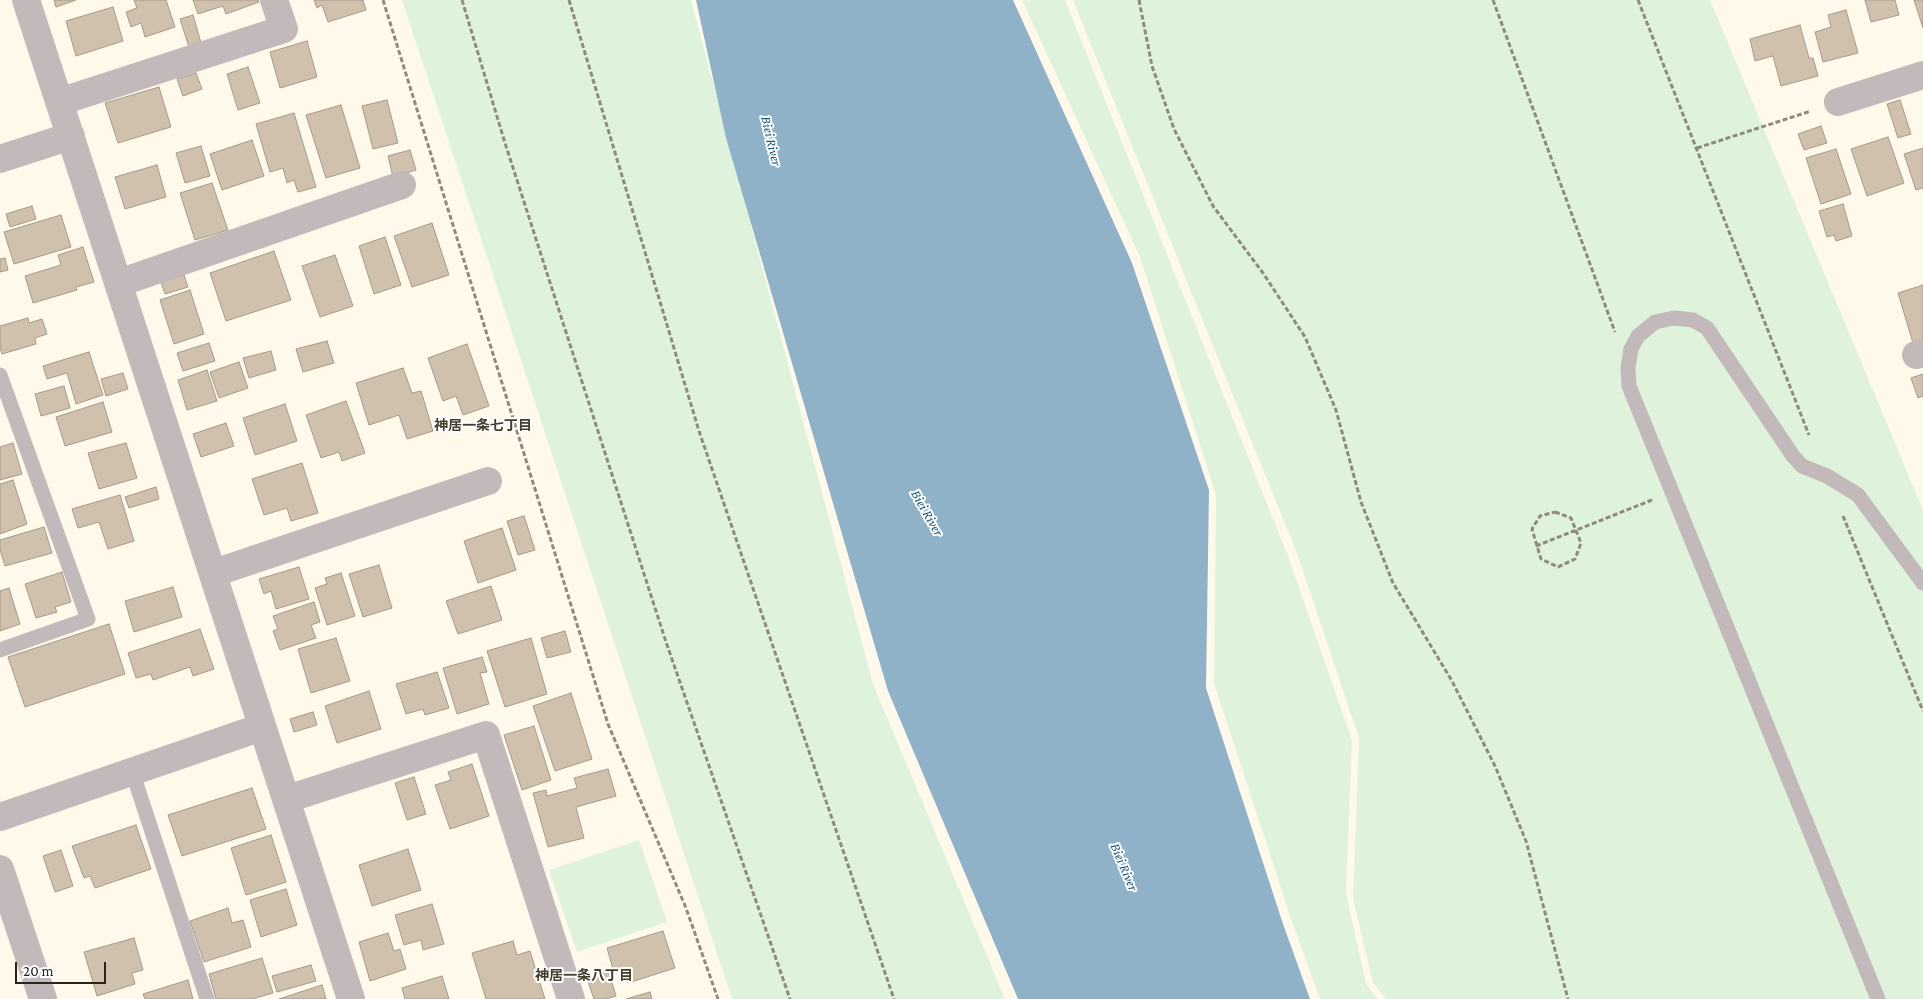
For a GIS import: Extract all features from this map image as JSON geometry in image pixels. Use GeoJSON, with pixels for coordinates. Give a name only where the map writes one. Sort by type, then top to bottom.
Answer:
{"type":"FeatureCollection","features":[{"type":"Feature","properties":{"kind":"street"},"geometry":{"type":"LineString","coordinates":[[26,0],[214,573],[262,728],[287,799],[351,999]]}},
{"type":"Feature","properties":{"kind":"street"},"geometry":{"type":"LineString","coordinates":[[59,102],[284,29],[274,0]]}},
{"type":"Feature","properties":{"kind":"street"},"geometry":{"type":"LineString","coordinates":[[1838,102],[1923,76]]}},
{"type":"Feature","properties":{"kind":"street"},"geometry":{"type":"LineString","coordinates":[[0,160],[71,136]]}},
{"type":"Feature","properties":{"kind":"street"},"geometry":{"type":"LineString","coordinates":[[119,283],[402,186]]}},
{"type":"Feature","properties":{"kind":"street"},"geometry":{"type":"LineString","coordinates":[[214,573],[488,481]]}},
{"type":"Feature","properties":{"kind":"street"},"geometry":{"type":"LineString","coordinates":[[0,817],[262,728]]}},
{"type":"Feature","properties":{"kind":"street"},"geometry":{"type":"LineString","coordinates":[[287,799],[486,735],[571,999]]}},
{"type":"Feature","properties":{"kind":"street"},"geometry":{"type":"LineString","coordinates":[[0,868],[42,999]]}},
{"type":"Feature","properties":{"kind":"lane"},"geometry":{"type":"LineString","coordinates":[[1878,999],[1629,386],[1628,368],[1631,349],[1638,336],[1655,322],[1674,318],[1693,320],[1707,328],[1793,456],[1802,466],[1827,476],[1858,495],[1923,582]]}},
{"type":"Feature","properties":{"kind":"lane"},"geometry":{"type":"LineString","coordinates":[[0,375],[88,619],[0,650]]}},
{"type":"Feature","properties":{"kind":"lane"},"geometry":{"type":"LineString","coordinates":[[132,772],[207,999]]}},
{"type":"Feature","properties":{"kind":"path"},"geometry":{"type":"LineString","coordinates":[[383,0],[608,724],[686,908],[718,999]]}},
{"type":"Feature","properties":{"kind":"path"},"geometry":{"type":"LineString","coordinates":[[462,0],[505,143],[663,632],[790,999]]}},
{"type":"Feature","properties":{"kind":"path"},"geometry":{"type":"LineString","coordinates":[[569,0],[699,431],[894,999]]}},
{"type":"Feature","properties":{"kind":"path"},"geometry":{"type":"LineString","coordinates":[[1139,0],[1152,66],[1174,129],[1213,206],[1263,273],[1305,337],[1336,410],[1361,502],[1393,583],[1452,681],[1495,766],[1526,841],[1568,999]]}},
{"type":"Feature","properties":{"kind":"path"},"geometry":{"type":"LineString","coordinates":[[1493,0],[1628,368]]}},
{"type":"Feature","properties":{"kind":"path"},"geometry":{"type":"LineString","coordinates":[[1638,0],[1801,416],[1923,711]]}},
{"type":"Feature","properties":{"kind":"path"},"geometry":{"type":"LineString","coordinates":[[1697,148],[1794,116]]}},
{"type":"Feature","properties":{"kind":"path"},"geometry":{"type":"LineString","coordinates":[[1536,546],[1672,493]]}},
{"type":"Feature","properties":{"kind":"path"},"geometry":{"type":"LineString","coordinates":[[1555,512],[1570,518],[1576,530],[1581,543],[1575,559],[1558,567],[1541,559],[1532,529],[1540,516],[1555,512]]}},
{"type":"Feature","properties":{"kind":"green space"},"geometry":{"type":"Polygon","coordinates":[[[402,0],[691,0],[873,684],[1005,999],[732,999],[402,0]]]}},
{"type":"Feature","properties":{"kind":"green space"},"geometry":{"type":"Polygon","coordinates":[[[1022,0],[1065,0],[1288,556],[1352,740],[1346,893],[1366,984],[1378,999],[1320,999],[1291,919],[1214,683],[1216,495],[1140,257],[1022,0]]]}},
{"type":"Feature","properties":{"kind":"green space"},"geometry":{"type":"Polygon","coordinates":[[[1073,0],[1710,0],[1923,510],[1923,999],[1386,999],[1373,983],[1353,899],[1359,738],[1298,556],[1073,0]]]}},
{"type":"Feature","properties":{"kind":"green space"},"geometry":{"type":"Polygon","coordinates":[[[639,840],[667,922],[577,952],[549,870],[639,840]]]}},
{"type":"Feature","properties":{"kind":"water","name":"Biei River"},"geometry":{"type":"Polygon","coordinates":[[[696,0],[1013,0],[1132,263],[1209,490],[1206,688],[1283,924],[1310,999],[1018,999],[888,691],[726,138],[696,0]]]}},
{"type":"Feature","properties":{"kind":"building"},"geometry":{"type":"Polygon","coordinates":[[[54,0],[76,0],[56,7],[54,0]]]}},
{"type":"Feature","properties":{"kind":"building"},"geometry":{"type":"Polygon","coordinates":[[[134,0],[166,0],[175,27],[145,37],[141,23],[131,27],[126,12],[137,8],[134,0]]]}},
{"type":"Feature","properties":{"kind":"building"},"geometry":{"type":"Polygon","coordinates":[[[193,0],[258,0],[259,2],[226,14],[223,6],[198,14],[193,0]]]}},
{"type":"Feature","properties":{"kind":"building"},"geometry":{"type":"Polygon","coordinates":[[[314,0],[363,0],[366,10],[328,22],[322,5],[317,8],[314,0]]]}},
{"type":"Feature","properties":{"kind":"building"},"geometry":{"type":"Polygon","coordinates":[[[1865,0],[1895,0],[1899,15],[1871,22],[1865,0]]]}},
{"type":"Feature","properties":{"kind":"building"},"geometry":{"type":"Polygon","coordinates":[[[1914,0],[1923,0],[1923,28],[1914,0]]]}},
{"type":"Feature","properties":{"kind":"building"},"geometry":{"type":"Polygon","coordinates":[[[113,7],[123,41],[76,56],[66,21],[113,7]]]}},
{"type":"Feature","properties":{"kind":"building"},"geometry":{"type":"Polygon","coordinates":[[[1846,10],[1858,53],[1823,62],[1815,32],[1831,27],[1828,15],[1846,10]]]}},
{"type":"Feature","properties":{"kind":"building"},"geometry":{"type":"Polygon","coordinates":[[[193,15],[201,43],[189,47],[180,19],[193,15]]]}},
{"type":"Feature","properties":{"kind":"building"},"geometry":{"type":"Polygon","coordinates":[[[1800,25],[1809,58],[1813,58],[1818,76],[1781,86],[1773,56],[1755,61],[1750,39],[1800,25]]]}},
{"type":"Feature","properties":{"kind":"building"},"geometry":{"type":"Polygon","coordinates":[[[307,41],[317,77],[280,88],[270,52],[307,41]]]}},
{"type":"Feature","properties":{"kind":"building"},"geometry":{"type":"Polygon","coordinates":[[[248,67],[260,103],[238,110],[227,74],[248,67]]]}},
{"type":"Feature","properties":{"kind":"building"},"geometry":{"type":"Polygon","coordinates":[[[196,73],[202,89],[183,96],[177,79],[196,73]]]}},
{"type":"Feature","properties":{"kind":"building"},"geometry":{"type":"Polygon","coordinates":[[[159,87],[171,127],[118,143],[105,103],[159,87]]]}},
{"type":"Feature","properties":{"kind":"building"},"geometry":{"type":"Polygon","coordinates":[[[387,100],[398,143],[373,149],[362,106],[387,100]]]}},
{"type":"Feature","properties":{"kind":"building"},"geometry":{"type":"Polygon","coordinates":[[[1900,100],[1911,134],[1898,138],[1887,104],[1900,100]]]}},
{"type":"Feature","properties":{"kind":"building"},"geometry":{"type":"Polygon","coordinates":[[[341,105],[360,168],[326,178],[306,115],[341,105]]]}},
{"type":"Feature","properties":{"kind":"building"},"geometry":{"type":"Polygon","coordinates":[[[294,113],[316,187],[298,192],[294,180],[287,183],[283,168],[270,172],[256,124],[294,113]]]}},
{"type":"Feature","properties":{"kind":"building"},"geometry":{"type":"Polygon","coordinates":[[[1821,126],[1827,143],[1804,150],[1798,134],[1821,126]]]}},
{"type":"Feature","properties":{"kind":"building"},"geometry":{"type":"Polygon","coordinates":[[[1888,137],[1904,183],[1867,196],[1851,149],[1888,137]]]}},
{"type":"Feature","properties":{"kind":"building"},"geometry":{"type":"Polygon","coordinates":[[[252,140],[264,176],[222,190],[210,154],[252,140]]]}},
{"type":"Feature","properties":{"kind":"building"},"geometry":{"type":"Polygon","coordinates":[[[201,146],[210,176],[185,183],[176,153],[201,146]]]}},
{"type":"Feature","properties":{"kind":"building"},"geometry":{"type":"Polygon","coordinates":[[[1923,148],[1923,188],[1916,190],[1904,154],[1923,148]]]}},
{"type":"Feature","properties":{"kind":"building"},"geometry":{"type":"Polygon","coordinates":[[[1836,149],[1851,194],[1821,204],[1806,158],[1836,149]]]}},
{"type":"Feature","properties":{"kind":"building"},"geometry":{"type":"Polygon","coordinates":[[[410,150],[416,170],[393,177],[388,156],[410,150]]]}},
{"type":"Feature","properties":{"kind":"building"},"geometry":{"type":"Polygon","coordinates":[[[157,165],[166,197],[125,209],[115,177],[157,165]]]}},
{"type":"Feature","properties":{"kind":"building"},"geometry":{"type":"Polygon","coordinates":[[[212,183],[228,230],[195,240],[180,193],[212,183]]]}},
{"type":"Feature","properties":{"kind":"building"},"geometry":{"type":"Polygon","coordinates":[[[1843,204],[1852,236],[1836,241],[1834,235],[1827,237],[1819,211],[1843,204]]]}},
{"type":"Feature","properties":{"kind":"building"},"geometry":{"type":"Polygon","coordinates":[[[32,206],[36,219],[10,227],[6,214],[32,206]]]}},
{"type":"Feature","properties":{"kind":"building"},"geometry":{"type":"Polygon","coordinates":[[[61,215],[71,247],[14,264],[4,232],[61,215]]]}},
{"type":"Feature","properties":{"kind":"building"},"geometry":{"type":"Polygon","coordinates":[[[432,223],[449,275],[412,287],[394,236],[432,223]]]}},
{"type":"Feature","properties":{"kind":"building"},"geometry":{"type":"Polygon","coordinates":[[[385,237],[401,285],[374,294],[359,246],[385,237]]]}},
{"type":"Feature","properties":{"kind":"building"},"geometry":{"type":"Polygon","coordinates":[[[83,247],[94,282],[76,287],[77,290],[33,303],[25,276],[61,265],[58,255],[83,247]]]}},
{"type":"Feature","properties":{"kind":"building"},"geometry":{"type":"Polygon","coordinates":[[[274,251],[291,300],[226,321],[210,273],[274,251]]]}},
{"type":"Feature","properties":{"kind":"building"},"geometry":{"type":"Polygon","coordinates":[[[335,255],[353,306],[320,317],[302,266],[335,255]]]}},
{"type":"Feature","properties":{"kind":"building"},"geometry":{"type":"Polygon","coordinates":[[[5,258],[8,270],[0,272],[0,259],[5,258]]]}},
{"type":"Feature","properties":{"kind":"building"},"geometry":{"type":"Polygon","coordinates":[[[184,275],[188,287],[165,294],[161,282],[184,275]]]}},
{"type":"Feature","properties":{"kind":"building"},"geometry":{"type":"Polygon","coordinates":[[[1923,285],[1923,340],[1913,343],[1898,293],[1923,285]]]}},
{"type":"Feature","properties":{"kind":"building"},"geometry":{"type":"Polygon","coordinates":[[[190,290],[204,334],[174,344],[160,300],[190,290]]]}},
{"type":"Feature","properties":{"kind":"building"},"geometry":{"type":"Polygon","coordinates":[[[28,318],[29,323],[42,319],[47,334],[35,338],[36,344],[2,354],[0,348],[0,326],[28,318]]]}},
{"type":"Feature","properties":{"kind":"building"},"geometry":{"type":"Polygon","coordinates":[[[327,341],[334,363],[303,372],[296,349],[327,341]]]}},
{"type":"Feature","properties":{"kind":"building"},"geometry":{"type":"Polygon","coordinates":[[[209,343],[215,361],[183,371],[177,353],[209,343]]]}},
{"type":"Feature","properties":{"kind":"building"},"geometry":{"type":"Polygon","coordinates":[[[467,344],[489,406],[463,415],[456,396],[443,401],[428,358],[467,344]]]}},
{"type":"Feature","properties":{"kind":"building"},"geometry":{"type":"Polygon","coordinates":[[[271,351],[276,370],[249,378],[243,358],[271,351]]]}},
{"type":"Feature","properties":{"kind":"building"},"geometry":{"type":"Polygon","coordinates":[[[89,352],[103,395],[76,404],[67,373],[47,379],[43,366],[89,352]]]}},
{"type":"Feature","properties":{"kind":"building"},"geometry":{"type":"Polygon","coordinates":[[[239,362],[248,388],[219,398],[210,372],[239,362]]]}},
{"type":"Feature","properties":{"kind":"building"},"geometry":{"type":"Polygon","coordinates":[[[403,368],[412,393],[421,391],[433,431],[407,439],[399,415],[369,425],[356,383],[403,368]]]}},
{"type":"Feature","properties":{"kind":"building"},"geometry":{"type":"Polygon","coordinates":[[[207,370],[217,401],[187,410],[178,380],[207,370]]]}},
{"type":"Feature","properties":{"kind":"building"},"geometry":{"type":"Polygon","coordinates":[[[123,373],[128,389],[106,396],[101,379],[123,373]]]}},
{"type":"Feature","properties":{"kind":"building"},"geometry":{"type":"Polygon","coordinates":[[[1923,374],[1923,396],[1918,398],[1911,378],[1923,374]]]}},
{"type":"Feature","properties":{"kind":"building"},"geometry":{"type":"Polygon","coordinates":[[[64,386],[70,408],[41,416],[35,394],[64,386]]]}},
{"type":"Feature","properties":{"kind":"building"},"geometry":{"type":"Polygon","coordinates":[[[346,401],[365,453],[342,461],[339,452],[321,458],[306,415],[346,401]]]}},
{"type":"Feature","properties":{"kind":"building"},"geometry":{"type":"Polygon","coordinates":[[[103,402],[112,432],[65,446],[56,417],[103,402]]]}},
{"type":"Feature","properties":{"kind":"building"},"geometry":{"type":"Polygon","coordinates":[[[285,404],[297,441],[255,455],[243,418],[285,404]]]}},
{"type":"Feature","properties":{"kind":"building"},"geometry":{"type":"Polygon","coordinates":[[[226,423],[234,446],[201,457],[193,434],[226,423]]]}},
{"type":"Feature","properties":{"kind":"building"},"geometry":{"type":"Polygon","coordinates":[[[13,443],[22,474],[0,480],[0,447],[13,443]]]}},
{"type":"Feature","properties":{"kind":"building"},"geometry":{"type":"Polygon","coordinates":[[[126,443],[137,478],[99,489],[88,453],[126,443]]]}},
{"type":"Feature","properties":{"kind":"building"},"geometry":{"type":"Polygon","coordinates":[[[302,463],[318,513],[291,521],[287,508],[264,515],[252,479],[302,463]]]}},
{"type":"Feature","properties":{"kind":"building"},"geometry":{"type":"Polygon","coordinates":[[[13,480],[27,524],[0,534],[0,484],[13,480]]]}},
{"type":"Feature","properties":{"kind":"building"},"geometry":{"type":"Polygon","coordinates":[[[156,487],[159,499],[129,508],[125,497],[156,487]]]}},
{"type":"Feature","properties":{"kind":"building"},"geometry":{"type":"Polygon","coordinates":[[[120,495],[134,541],[108,549],[99,522],[78,528],[72,509],[120,495]]]}},
{"type":"Feature","properties":{"kind":"building"},"geometry":{"type":"Polygon","coordinates":[[[524,516],[535,550],[518,555],[507,521],[524,516]]]}},
{"type":"Feature","properties":{"kind":"building"},"geometry":{"type":"Polygon","coordinates":[[[44,527],[52,553],[5,566],[0,550],[0,540],[44,527]]]}},
{"type":"Feature","properties":{"kind":"building"},"geometry":{"type":"Polygon","coordinates":[[[502,528],[516,570],[478,583],[464,541],[502,528]]]}},
{"type":"Feature","properties":{"kind":"building"},"geometry":{"type":"Polygon","coordinates":[[[379,565],[392,608],[363,617],[349,574],[379,565]]]}},
{"type":"Feature","properties":{"kind":"building"},"geometry":{"type":"Polygon","coordinates":[[[299,567],[309,599],[276,609],[271,591],[264,594],[259,579],[299,567]]]}},
{"type":"Feature","properties":{"kind":"building"},"geometry":{"type":"Polygon","coordinates":[[[62,572],[71,602],[55,607],[57,612],[36,618],[25,584],[62,572]]]}},
{"type":"Feature","properties":{"kind":"building"},"geometry":{"type":"Polygon","coordinates":[[[341,573],[355,616],[327,625],[315,588],[327,584],[325,578],[341,573]]]}},
{"type":"Feature","properties":{"kind":"building"},"geometry":{"type":"Polygon","coordinates":[[[491,586],[502,620],[458,634],[446,601],[491,586]]]}},
{"type":"Feature","properties":{"kind":"building"},"geometry":{"type":"Polygon","coordinates":[[[173,587],[182,617],[134,632],[125,601],[173,587]]]}},
{"type":"Feature","properties":{"kind":"building"},"geometry":{"type":"Polygon","coordinates":[[[9,588],[20,624],[0,631],[0,591],[9,588]]]}},
{"type":"Feature","properties":{"kind":"building"},"geometry":{"type":"Polygon","coordinates":[[[314,602],[320,622],[311,625],[316,638],[280,650],[273,631],[278,629],[273,616],[314,602]]]}},
{"type":"Feature","properties":{"kind":"building"},"geometry":{"type":"Polygon","coordinates":[[[109,624],[125,674],[25,707],[8,657],[109,624]]]}},
{"type":"Feature","properties":{"kind":"building"},"geometry":{"type":"Polygon","coordinates":[[[200,629],[214,669],[193,676],[190,667],[153,680],[151,674],[136,678],[128,653],[200,629]]]}},
{"type":"Feature","properties":{"kind":"building"},"geometry":{"type":"Polygon","coordinates":[[[565,631],[571,652],[547,658],[541,638],[565,631]]]}},
{"type":"Feature","properties":{"kind":"building"},"geometry":{"type":"Polygon","coordinates":[[[336,638],[350,681],[311,693],[298,649],[336,638]]]}},
{"type":"Feature","properties":{"kind":"building"},"geometry":{"type":"Polygon","coordinates":[[[531,638],[547,694],[505,707],[487,651],[531,638]]]}},
{"type":"Feature","properties":{"kind":"building"},"geometry":{"type":"Polygon","coordinates":[[[482,657],[487,672],[480,673],[489,704],[457,714],[443,668],[482,657]]]}},
{"type":"Feature","properties":{"kind":"building"},"geometry":{"type":"Polygon","coordinates":[[[437,672],[449,708],[425,715],[423,709],[406,714],[396,684],[437,672]]]}},
{"type":"Feature","properties":{"kind":"building"},"geometry":{"type":"Polygon","coordinates":[[[369,691],[381,729],[337,743],[325,706],[369,691]]]}},
{"type":"Feature","properties":{"kind":"building"},"geometry":{"type":"Polygon","coordinates":[[[571,693],[592,759],[555,771],[533,706],[571,693]]]}},
{"type":"Feature","properties":{"kind":"building"},"geometry":{"type":"Polygon","coordinates":[[[313,712],[317,725],[294,732],[290,719],[313,712]]]}},
{"type":"Feature","properties":{"kind":"building"},"geometry":{"type":"Polygon","coordinates":[[[534,726],[551,780],[522,790],[504,735],[534,726]]]}},
{"type":"Feature","properties":{"kind":"building"},"geometry":{"type":"Polygon","coordinates":[[[472,764],[489,816],[450,829],[435,785],[451,780],[448,772],[472,764]]]}},
{"type":"Feature","properties":{"kind":"building"},"geometry":{"type":"Polygon","coordinates":[[[608,769],[616,796],[576,807],[584,838],[548,847],[533,793],[546,790],[547,796],[577,788],[574,778],[608,769]]]}},
{"type":"Feature","properties":{"kind":"building"},"geometry":{"type":"Polygon","coordinates":[[[414,777],[426,814],[407,820],[395,783],[414,777]]]}},
{"type":"Feature","properties":{"kind":"building"},"geometry":{"type":"Polygon","coordinates":[[[252,788],[266,829],[182,856],[168,815],[252,788]]]}},
{"type":"Feature","properties":{"kind":"building"},"geometry":{"type":"Polygon","coordinates":[[[136,825],[151,869],[95,888],[90,876],[84,878],[72,846],[136,825]]]}},
{"type":"Feature","properties":{"kind":"building"},"geometry":{"type":"Polygon","coordinates":[[[271,835],[286,882],[246,895],[231,848],[271,835]]]}},
{"type":"Feature","properties":{"kind":"building"},"geometry":{"type":"Polygon","coordinates":[[[408,849],[421,890],[372,906],[359,865],[408,849]]]}},
{"type":"Feature","properties":{"kind":"building"},"geometry":{"type":"Polygon","coordinates":[[[61,850],[73,886],[55,892],[43,856],[61,850]]]}},
{"type":"Feature","properties":{"kind":"building"},"geometry":{"type":"Polygon","coordinates":[[[286,889],[297,925],[261,937],[250,900],[286,889]]]}},
{"type":"Feature","properties":{"kind":"building"},"geometry":{"type":"Polygon","coordinates":[[[432,904],[444,944],[423,950],[421,940],[404,945],[395,915],[432,904]]]}},
{"type":"Feature","properties":{"kind":"building"},"geometry":{"type":"Polygon","coordinates":[[[228,908],[232,923],[243,920],[251,947],[204,962],[190,921],[228,908]]]}},
{"type":"Feature","properties":{"kind":"building"},"geometry":{"type":"Polygon","coordinates":[[[663,931],[675,968],[628,983],[622,967],[613,969],[607,948],[663,931]]]}},
{"type":"Feature","properties":{"kind":"building"},"geometry":{"type":"Polygon","coordinates":[[[388,933],[394,951],[400,949],[406,969],[370,981],[359,942],[388,933]]]}},
{"type":"Feature","properties":{"kind":"building"},"geometry":{"type":"Polygon","coordinates":[[[134,938],[143,970],[132,973],[135,984],[97,996],[84,952],[134,938]]]}},
{"type":"Feature","properties":{"kind":"building"},"geometry":{"type":"Polygon","coordinates":[[[513,941],[517,955],[530,951],[545,999],[486,999],[472,953],[513,941]]]}},
{"type":"Feature","properties":{"kind":"building"},"geometry":{"type":"Polygon","coordinates":[[[262,958],[273,993],[252,999],[216,999],[209,974],[262,958]]]}},
{"type":"Feature","properties":{"kind":"building"},"geometry":{"type":"Polygon","coordinates":[[[311,965],[316,981],[277,992],[272,976],[311,965]]]}},
{"type":"Feature","properties":{"kind":"building"},"geometry":{"type":"Polygon","coordinates":[[[608,969],[616,996],[606,999],[594,999],[586,976],[608,969]]]}},
{"type":"Feature","properties":{"kind":"building"},"geometry":{"type":"Polygon","coordinates":[[[442,976],[449,999],[405,999],[402,988],[442,976]]]}},
{"type":"Feature","properties":{"kind":"building"},"geometry":{"type":"Polygon","coordinates":[[[188,980],[193,999],[145,999],[143,994],[188,980]]]}},
{"type":"Feature","properties":{"kind":"building"},"geometry":{"type":"Polygon","coordinates":[[[322,985],[326,999],[279,999],[322,985]]]}},
{"type":"Feature","properties":{"kind":"building"},"geometry":{"type":"Polygon","coordinates":[[[650,992],[652,999],[626,999],[650,992]]]}},
{"type":"Feature","properties":{"kind":"district","name":"神居一条七丁目"},"geometry":{"type":"Point","coordinates":[483,426]}},
{"type":"Feature","properties":{"kind":"district","name":"神居一条八丁目"},"geometry":{"type":"Point","coordinates":[584,976]}}]}
